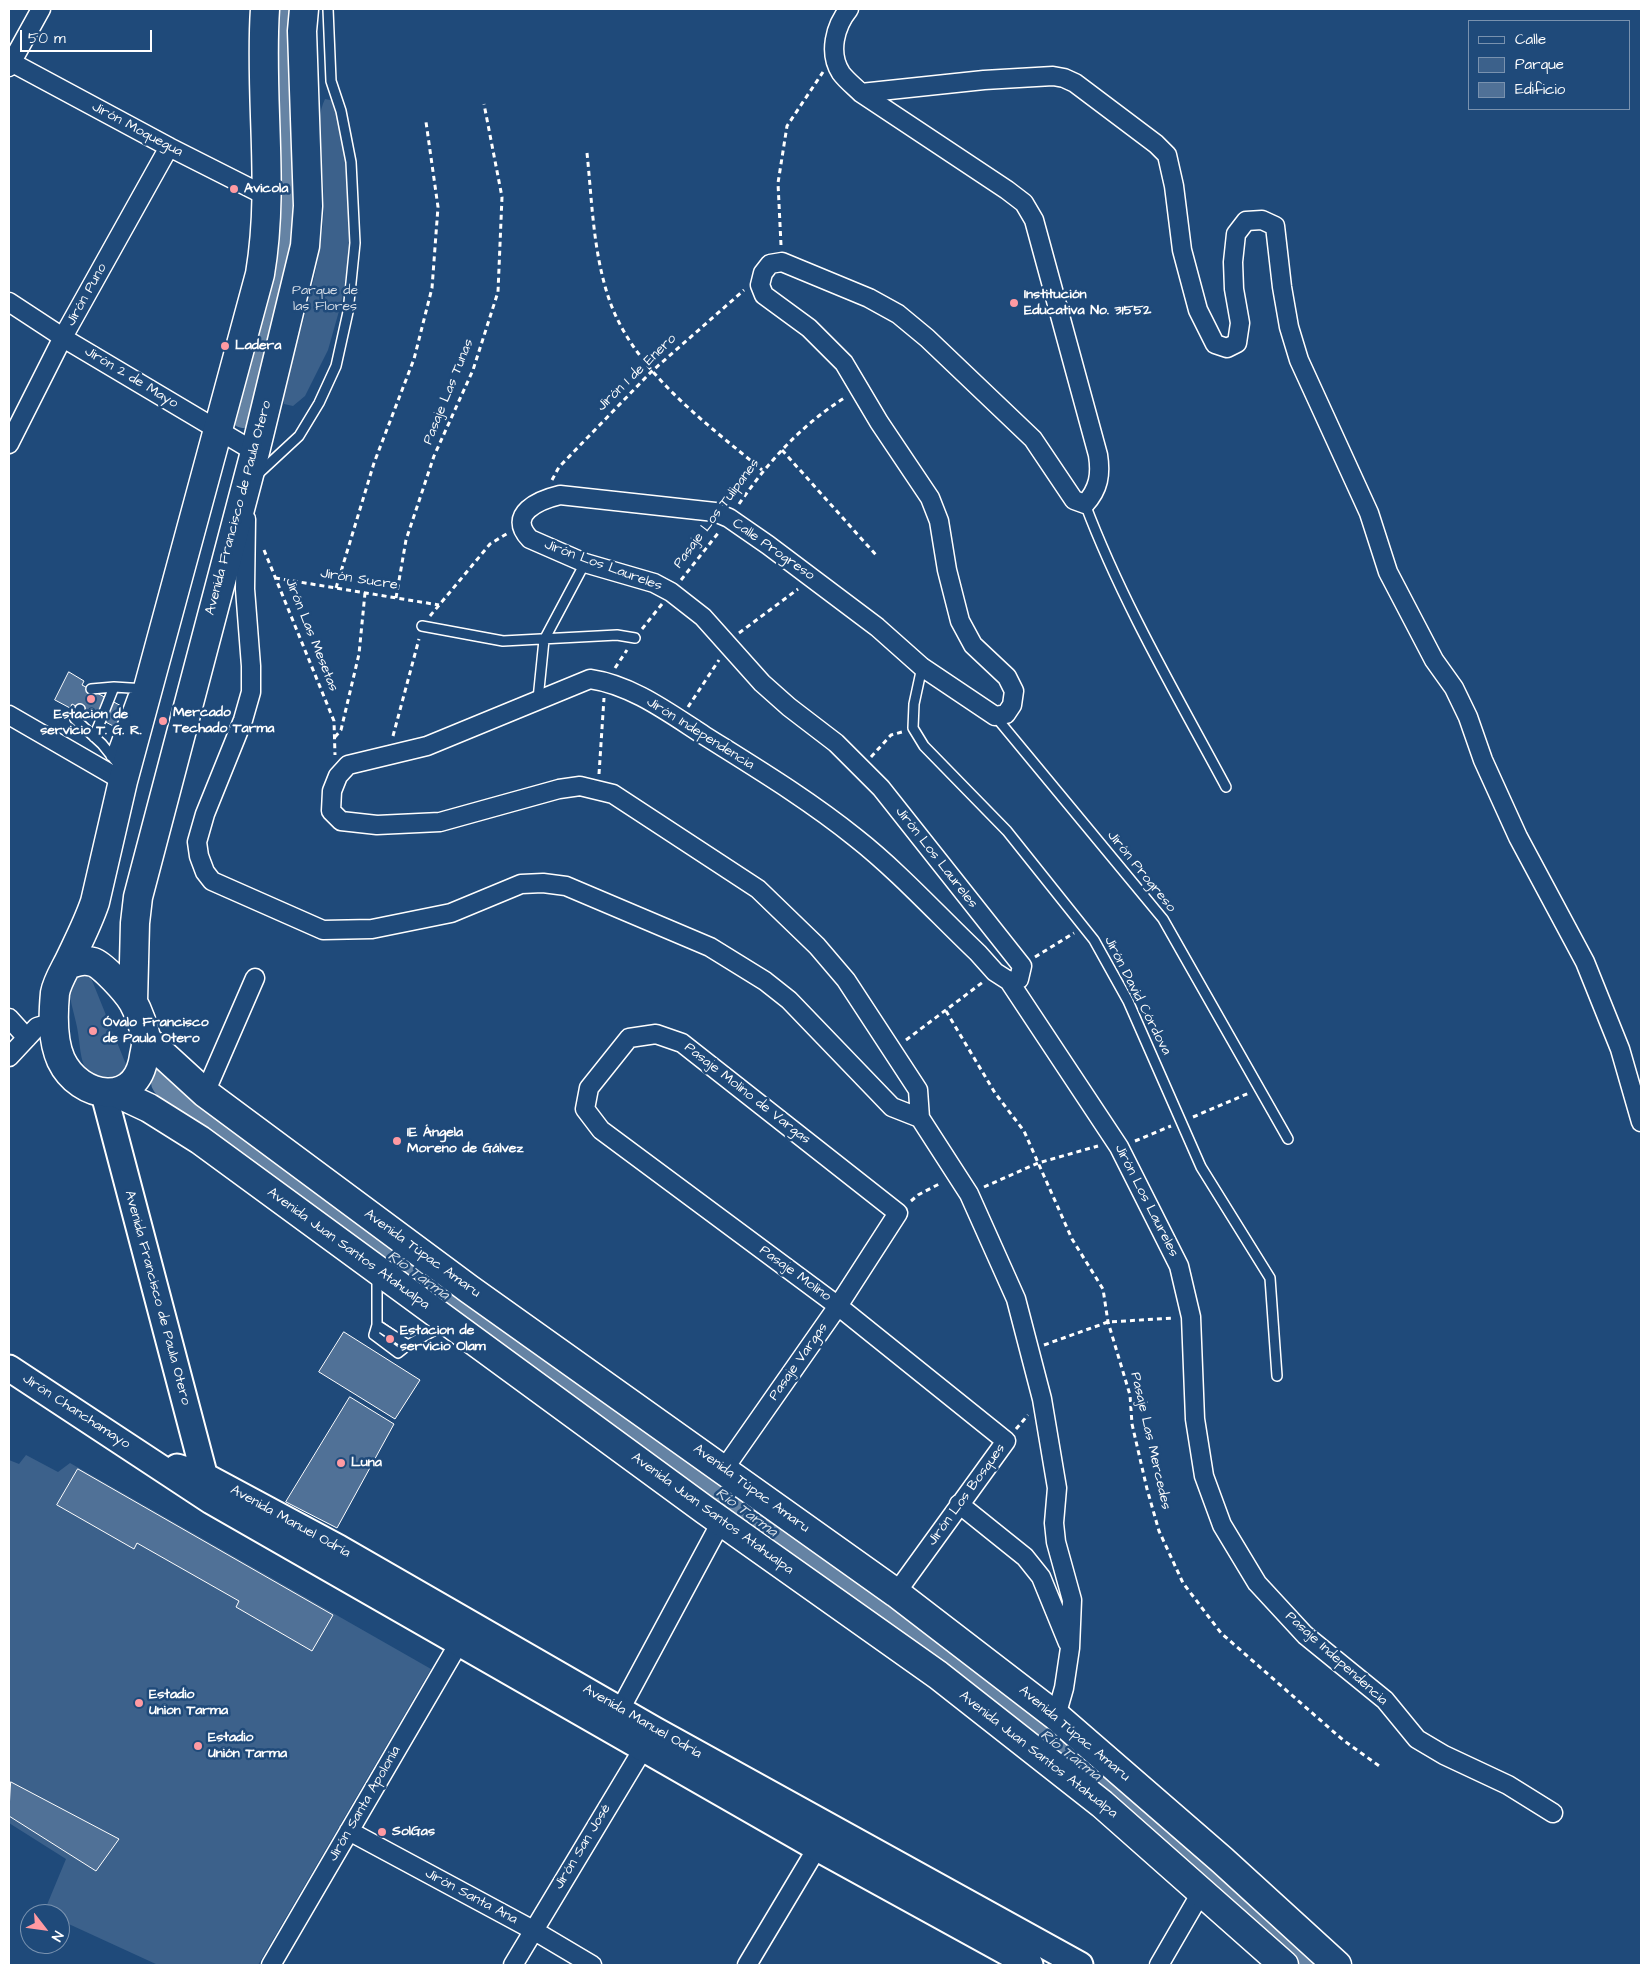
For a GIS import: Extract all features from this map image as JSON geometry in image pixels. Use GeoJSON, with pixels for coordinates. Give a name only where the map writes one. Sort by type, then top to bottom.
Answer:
{"type":"FeatureCollection","features":[{"type":"Feature","properties":{"kind":"highway"},"geometry":{"type":"LineString","coordinates":[[67,965],[81,960],[94,962],[105,970],[133,1002],[146,1039],[142,1069],[135,1083],[111,1094],[75,1079],[62,1061],[56,1042],[54,1022],[55,991],[95,902],[120,770],[142,689],[220,430],[260,274],[265,245],[266,196],[264,9]]}},
{"type":"Feature","properties":{"kind":"highway","name":"Avenida Francisco de Paula Otero"},"geometry":{"type":"LineString","coordinates":[[133,1002],[135,923],[138,897],[237,514],[255,452],[305,246],[308,206],[302,41],[304,9]]}},
{"type":"Feature","properties":{"kind":"highway","name":"Avenida Túpac Amaru"},"geometry":{"type":"LineString","coordinates":[[146,1039],[205,1093],[469,1289],[896,1593],[1056,1716],[1222,1860],[1337,1965]]}},
{"type":"Feature","properties":{"kind":"highway","name":"Avenida Juan Santos Atahualpa"},"geometry":{"type":"LineString","coordinates":[[111,1094],[149,1108],[200,1140],[721,1522],[938,1675],[1102,1804],[1284,1965]]}},
{"type":"Feature","properties":{"kind":"main road","name":"Avenida Francisco de Paula Otero"},"geometry":{"type":"LineString","coordinates":[[111,1094],[212,1501]]}},
{"type":"Feature","properties":{"kind":"main road","name":"Jirón Chanchamayo"},"geometry":{"type":"LineString","coordinates":[[9,1368],[212,1501]]}},
{"type":"Feature","properties":{"kind":"main road","name":"Jirón Chanchamayo"},"geometry":{"type":"LineString","coordinates":[[144,1456],[205,1476]]}},
{"type":"Feature","properties":{"kind":"main road","name":"Avenida Manuel Odría"},"geometry":{"type":"LineString","coordinates":[[205,1476],[386,1588],[615,1719],[808,1834],[1080,1965]]}},
{"type":"Feature","properties":{"kind":"main road","name":"Avenida Manuel Odría"},"geometry":{"type":"LineString","coordinates":[[212,1501],[386,1588],[459,1642],[615,1719]]}},
{"type":"Feature","properties":{"kind":"main road","name":"Avenida Manuel Odría"},"geometry":{"type":"LineString","coordinates":[[808,1834],[848,1852],[1030,1965]]}},
{"type":"Feature","properties":{"kind":"street"},"geometry":{"type":"LineString","coordinates":[[10,64],[41,9]]}},
{"type":"Feature","properties":{"kind":"street"},"geometry":{"type":"LineString","coordinates":[[839,9],[834,55],[841,73],[861,93],[1007,190],[1024,203],[1034,220],[1098,455],[1100,470],[1098,484],[1092,496],[1084,504],[1074,500],[1033,439],[927,338],[898,314],[870,298],[782,262],[770,264],[763,272],[760,285],[764,295],[809,328],[844,363],[933,506],[940,521],[947,570],[960,621],[973,645],[1007,677],[1014,691],[1012,705],[1006,714],[995,716]]}},
{"type":"Feature","properties":{"kind":"street"},"geometry":{"type":"LineString","coordinates":[[837,29],[849,9]]}},
{"type":"Feature","properties":{"kind":"street","name":"Jirón Moquegua"},"geometry":{"type":"LineString","coordinates":[[10,64],[266,196]]}},
{"type":"Feature","properties":{"kind":"street"},"geometry":{"type":"LineString","coordinates":[[861,93],[984,80],[1052,76],[1064,78],[1075,83],[1156,144],[1167,155],[1174,186],[1182,250],[1198,310],[1215,344],[1227,348],[1237,342],[1240,323],[1234,289],[1233,262],[1236,234],[1246,221],[1262,220],[1275,226],[1289,327],[1299,360],[1369,513],[1388,572],[1434,660],[1454,688],[1468,717],[1483,760],[1518,837],[1586,962],[1620,1049],[1641,1122]]}},
{"type":"Feature","properties":{"kind":"street","name":"Jirón Puno"},"geometry":{"type":"LineString","coordinates":[[9,444],[63,337],[168,147]]}},
{"type":"Feature","properties":{"kind":"street","name":"Jirón 2 de Mayo"},"geometry":{"type":"LineString","coordinates":[[9,302],[63,337],[255,452]]}},
{"type":"Feature","properties":{"kind":"street"},"geometry":{"type":"LineString","coordinates":[[246,485],[245,589],[251,666],[251,692],[243,720],[205,814],[197,842],[199,856],[205,872],[212,881],[323,930],[372,929],[451,914],[521,884],[543,883],[566,886],[710,947],[765,981],[789,1000],[892,1106],[920,1118]]}},
{"type":"Feature","properties":{"kind":"street","name":"Calle Progreso"},"geometry":{"type":"LineString","coordinates":[[540,500],[560,495],[715,512],[729,518],[813,578],[877,627],[922,667],[995,716]]}},
{"type":"Feature","properties":{"kind":"street"},"geometry":{"type":"LineString","coordinates":[[521,525],[527,509],[540,500]]}},
{"type":"Feature","properties":{"kind":"street","name":"Jirón Los Laureles"},"geometry":{"type":"LineString","coordinates":[[521,525],[530,539],[585,563],[654,583],[672,592],[703,617],[730,644],[762,683],[789,707],[836,743],[881,788],[1022,966]]}},
{"type":"Feature","properties":{"kind":"street","name":"Jirón Independencia"},"geometry":{"type":"LineString","coordinates":[[338,776],[348,765],[427,746],[590,679],[622,686],[679,720],[826,815],[857,838],[1002,977]]}},
{"type":"Feature","properties":{"kind":"street"},"geometry":{"type":"LineString","coordinates":[[9,715],[120,770]]}},
{"type":"Feature","properties":{"kind":"street"},"geometry":{"type":"LineString","coordinates":[[338,776],[332,791],[331,811],[341,821],[377,825],[440,822],[580,786],[613,794],[758,889],[817,946],[846,980],[918,1090],[920,1118],[969,1194],[1016,1299],[1042,1399],[1057,1488],[1054,1523],[1056,1542],[1072,1600],[1070,1648],[1064,1688],[1056,1716]]}},
{"type":"Feature","properties":{"kind":"street"},"geometry":{"type":"LineString","coordinates":[[1002,977],[1018,979],[1022,966]]}},
{"type":"Feature","properties":{"kind":"street","name":"Jirón Los Laureles"},"geometry":{"type":"LineString","coordinates":[[1002,977],[1115,1140],[1179,1266],[1191,1317]]}},
{"type":"Feature","properties":{"kind":"street"},"geometry":{"type":"LineString","coordinates":[[205,1093],[255,978]]}},
{"type":"Feature","properties":{"kind":"street"},"geometry":{"type":"LineString","coordinates":[[9,1018],[28,1038]]}},
{"type":"Feature","properties":{"kind":"street"},"geometry":{"type":"LineString","coordinates":[[9,1057],[37,1027],[54,1022]]}},
{"type":"Feature","properties":{"kind":"street","name":"Pasaje Molino de Vargas"},"geometry":{"type":"LineString","coordinates":[[585,1109],[589,1088],[629,1038],[656,1034],[682,1043],[898,1213]]}},
{"type":"Feature","properties":{"kind":"street","name":"Pasaje Molino"},"geometry":{"type":"LineString","coordinates":[[585,1109],[601,1130],[838,1306],[1006,1441]]}},
{"type":"Feature","properties":{"kind":"street","name":"Pasaje Vargas"},"geometry":{"type":"LineString","coordinates":[[724,1469],[838,1306],[898,1213]]}},
{"type":"Feature","properties":{"kind":"street","name":"Pasaje Independencia"},"geometry":{"type":"LineString","coordinates":[[1191,1317],[1195,1420],[1204,1476],[1222,1525],[1257,1583],[1305,1635],[1384,1700],[1417,1739],[1444,1755],[1508,1784],[1553,1813]]}},
{"type":"Feature","properties":{"kind":"street","name":"Jirón Los Bosques"},"geometry":{"type":"LineString","coordinates":[[896,1593],[1006,1441]]}},
{"type":"Feature","properties":{"kind":"street"},"geometry":{"type":"LineString","coordinates":[[959,1504],[1025,1556],[1041,1577],[1070,1648]]}},
{"type":"Feature","properties":{"kind":"street"},"geometry":{"type":"LineString","coordinates":[[615,1719],[721,1522]]}},
{"type":"Feature","properties":{"kind":"street","name":"Jirón Santa Apolonia"},"geometry":{"type":"LineString","coordinates":[[271,1965],[459,1642]]}},
{"type":"Feature","properties":{"kind":"street","name":"Jirón San José"},"geometry":{"type":"LineString","coordinates":[[513,1965],[649,1739]]}},
{"type":"Feature","properties":{"kind":"street","name":"Jirón Santa Ana"},"geometry":{"type":"LineString","coordinates":[[349,1831],[533,1930],[592,1965]]}},
{"type":"Feature","properties":{"kind":"street"},"geometry":{"type":"LineString","coordinates":[[747,1965],[808,1834]]}},
{"type":"Feature","properties":{"kind":"street"},"geometry":{"type":"LineString","coordinates":[[1159,1965],[1202,1891]]}},
{"type":"Feature","properties":{"kind":"lane"},"geometry":{"type":"LineString","coordinates":[[246,485],[299,436],[319,404],[336,366],[348,312],[355,243],[352,162],[341,111],[331,81],[328,9]]}},
{"type":"Feature","properties":{"kind":"lane"},"geometry":{"type":"LineString","coordinates":[[1084,504],[1104,554],[1162,669],[1226,787]]}},
{"type":"Feature","properties":{"kind":"lane"},"geometry":{"type":"LineString","coordinates":[[538,699],[544,640],[585,563]]}},
{"type":"Feature","properties":{"kind":"lane"},"geometry":{"type":"LineString","coordinates":[[422,626],[504,641],[544,640],[565,636],[617,635],[635,638]]}},
{"type":"Feature","properties":{"kind":"lane"},"geometry":{"type":"LineString","coordinates":[[913,728],[914,704],[922,667]]}},
{"type":"Feature","properties":{"kind":"lane"},"geometry":{"type":"LineString","coordinates":[[91,689],[114,687],[142,689]]}},
{"type":"Feature","properties":{"kind":"lane"},"geometry":{"type":"LineString","coordinates":[[94,737],[114,687]]}},
{"type":"Feature","properties":{"kind":"lane"},"geometry":{"type":"LineString","coordinates":[[80,709],[75,719],[94,737],[120,770]]}},
{"type":"Feature","properties":{"kind":"lane","name":"Jirón Progreso"},"geometry":{"type":"LineString","coordinates":[[995,716],[1163,918],[1288,1139]]}},
{"type":"Feature","properties":{"kind":"lane","name":"Jirón David Córdova"},"geometry":{"type":"LineString","coordinates":[[913,728],[924,746],[1007,831],[1094,940],[1128,1001],[1171,1093],[1201,1167],[1270,1278],[1277,1376]]}},
{"type":"Feature","properties":{"kind":"lane"},"geometry":{"type":"LineString","coordinates":[[377,1270],[378,1325],[408,1345],[449,1323]]}},
{"type":"Feature","properties":{"kind":"path"},"geometry":{"type":"LineString","coordinates":[[782,262],[778,183],[787,126],[834,55]]}},
{"type":"Feature","properties":{"kind":"path","name":"Pasaje Las Tunas"},"geometry":{"type":"LineString","coordinates":[[396,598],[406,540],[434,456],[473,370],[498,292],[502,197],[484,104]]}},
{"type":"Feature","properties":{"kind":"path"},"geometry":{"type":"LineString","coordinates":[[336,588],[374,463],[414,359],[432,288],[438,207],[426,122]]}},
{"type":"Feature","properties":{"kind":"path"},"geometry":{"type":"LineString","coordinates":[[587,153],[595,235],[608,296],[617,318],[651,372],[762,470]]}},
{"type":"Feature","properties":{"kind":"path","name":"Jirón 1 de Enero"},"geometry":{"type":"LineString","coordinates":[[540,500],[559,467],[651,372],[763,272]]}},
{"type":"Feature","properties":{"kind":"path","name":"Pasaje Los Tulipanes"},"geometry":{"type":"LineString","coordinates":[[605,681],[635,638],[729,518],[762,470],[818,414],[859,388]]}},
{"type":"Feature","properties":{"kind":"path"},"geometry":{"type":"LineString","coordinates":[[782,450],[876,555]]}},
{"type":"Feature","properties":{"kind":"path"},"geometry":{"type":"LineString","coordinates":[[387,756],[422,626],[490,544],[521,525]]}},
{"type":"Feature","properties":{"kind":"path","name":"Jirón Las Mesetas"},"geometry":{"type":"LineString","coordinates":[[261,542],[334,721],[338,776]]}},
{"type":"Feature","properties":{"kind":"path","name":"Jirón Sucre"},"geometry":{"type":"LineString","coordinates":[[275,578],[439,605]]}},
{"type":"Feature","properties":{"kind":"path"},"geometry":{"type":"LineString","coordinates":[[679,720],[730,644],[742,631],[813,578]]}},
{"type":"Feature","properties":{"kind":"path"},"geometry":{"type":"LineString","coordinates":[[334,736],[341,730],[357,662],[365,593]]}},
{"type":"Feature","properties":{"kind":"path"},"geometry":{"type":"LineString","coordinates":[[598,790],[605,681]]}},
{"type":"Feature","properties":{"kind":"path"},"geometry":{"type":"LineString","coordinates":[[861,768],[891,735],[913,728]]}},
{"type":"Feature","properties":{"kind":"path"},"geometry":{"type":"LineString","coordinates":[[1022,966],[1084,927]]}},
{"type":"Feature","properties":{"kind":"path"},"geometry":{"type":"LineString","coordinates":[[892,1050],[946,1011],[1002,977]]}},
{"type":"Feature","properties":{"kind":"path","name":"Pasaje Las Mercedes"},"geometry":{"type":"LineString","coordinates":[[946,1011],[995,1093],[1024,1131],[1072,1240],[1103,1289],[1108,1322],[1130,1395],[1132,1424],[1159,1531],[1184,1583],[1221,1633],[1343,1740],[1382,1768]]}},
{"type":"Feature","properties":{"kind":"path"},"geometry":{"type":"LineString","coordinates":[[969,1194],[1038,1163],[1115,1140]]}},
{"type":"Feature","properties":{"kind":"path"},"geometry":{"type":"LineString","coordinates":[[898,1213],[918,1194],[958,1175]]}},
{"type":"Feature","properties":{"kind":"path"},"geometry":{"type":"LineString","coordinates":[[1029,1350],[1108,1322],[1191,1317]]}},
{"type":"Feature","properties":{"kind":"path","name":"Jirón Los Bosques"},"geometry":{"type":"LineString","coordinates":[[1006,1441],[1042,1399]]}},
{"type":"Feature","properties":{"kind":"green space","name":"Parque de las Flores"},"geometry":{"type":"Polygon","coordinates":[[[325,99],[336,101],[351,163],[353,235],[341,304],[328,350],[305,396],[293,406],[284,404],[282,392],[310,297],[321,240],[324,196],[319,119],[325,99]]]}},
{"type":"Feature","properties":{"kind":"green space"},"geometry":{"type":"Polygon","coordinates":[[[89,973],[127,1067],[116,1083],[94,1076],[88,1071],[81,1057],[68,982],[74,974],[89,973]]]}},
{"type":"Feature","properties":{"kind":"green space","name":"Estadio Unión Tarma"},"geometry":{"type":"Polygon","coordinates":[[[26,1455],[58,1472],[70,1463],[431,1669],[258,1965],[158,1965],[70,1925],[70,1904],[47,1904],[66,1859],[9,1823],[9,1460],[19,1464],[26,1455]]]}},
{"type":"Feature","properties":{"kind":"building"},"geometry":{"type":"Polygon","coordinates":[[[69,672],[84,681],[82,685],[125,708],[115,727],[72,704],[70,708],[55,700],[69,672]]]}},
{"type":"Feature","properties":{"kind":"building"},"geometry":{"type":"Polygon","coordinates":[[[383,1322],[406,1338],[395,1354],[375,1337],[383,1322]]]}},
{"type":"Feature","properties":{"kind":"building"},"geometry":{"type":"Polygon","coordinates":[[[344,1332],[420,1380],[395,1419],[319,1372],[344,1332]]]}},
{"type":"Feature","properties":{"kind":"building","name":"Luna"},"geometry":{"type":"Polygon","coordinates":[[[350,1397],[394,1424],[337,1528],[286,1502],[350,1397]]]}},
{"type":"Feature","properties":{"kind":"building"},"geometry":{"type":"Polygon","coordinates":[[[78,1469],[333,1615],[312,1651],[236,1607],[239,1601],[137,1543],[134,1549],[57,1505],[78,1469]]]}},
{"type":"Feature","properties":{"kind":"building"},"geometry":{"type":"Polygon","coordinates":[[[11,1782],[119,1839],[96,1871],[9,1816],[11,1782]]]}},
{"type":"Feature","properties":{"kind":"waterway"},"geometry":{"type":"LineString","coordinates":[[244,412],[287,242],[290,211],[285,9]]}},
{"type":"Feature","properties":{"kind":"waterway","name":"Río Tarma"},"geometry":{"type":"LineString","coordinates":[[167,1082],[182,1103],[233,1143],[945,1657],[1115,1792],[1221,1883],[1310,1965]]}},
{"type":"Feature","properties":{"kind":"place","name":"Avicola"},"geometry":{"type":"Point","coordinates":[234,189]}},
{"type":"Feature","properties":{"kind":"place","name":"Institución Educativa No. 31552"},"geometry":{"type":"Point","coordinates":[1014,303]}},
{"type":"Feature","properties":{"kind":"place","name":"Ladera"},"geometry":{"type":"Point","coordinates":[225,346]}},
{"type":"Feature","properties":{"kind":"place","name":"Estacion de servicio T. G. R."},"geometry":{"type":"Point","coordinates":[91,699]}},
{"type":"Feature","properties":{"kind":"place","name":"Mercado Techado Tarma"},"geometry":{"type":"Point","coordinates":[163,721]}},
{"type":"Feature","properties":{"kind":"place","name":"Óvalo Francisco de Paula Otero"},"geometry":{"type":"Point","coordinates":[93,1031]}},
{"type":"Feature","properties":{"kind":"place","name":"IE Ángela Moreno de Gálvez"},"geometry":{"type":"Point","coordinates":[397,1141]}},
{"type":"Feature","properties":{"kind":"place","name":"Estacion de servicio Olam"},"geometry":{"type":"Point","coordinates":[390,1339]}},
{"type":"Feature","properties":{"kind":"place","name":"Luna"},"geometry":{"type":"Point","coordinates":[341,1463]}},
{"type":"Feature","properties":{"kind":"place","name":"Estadio Union Tarma"},"geometry":{"type":"Point","coordinates":[139,1703]}},
{"type":"Feature","properties":{"kind":"place","name":"Estadio Unión Tarma"},"geometry":{"type":"Point","coordinates":[198,1746]}},
{"type":"Feature","properties":{"kind":"place","name":"SolGas"},"geometry":{"type":"Point","coordinates":[382,1832]}}]}
